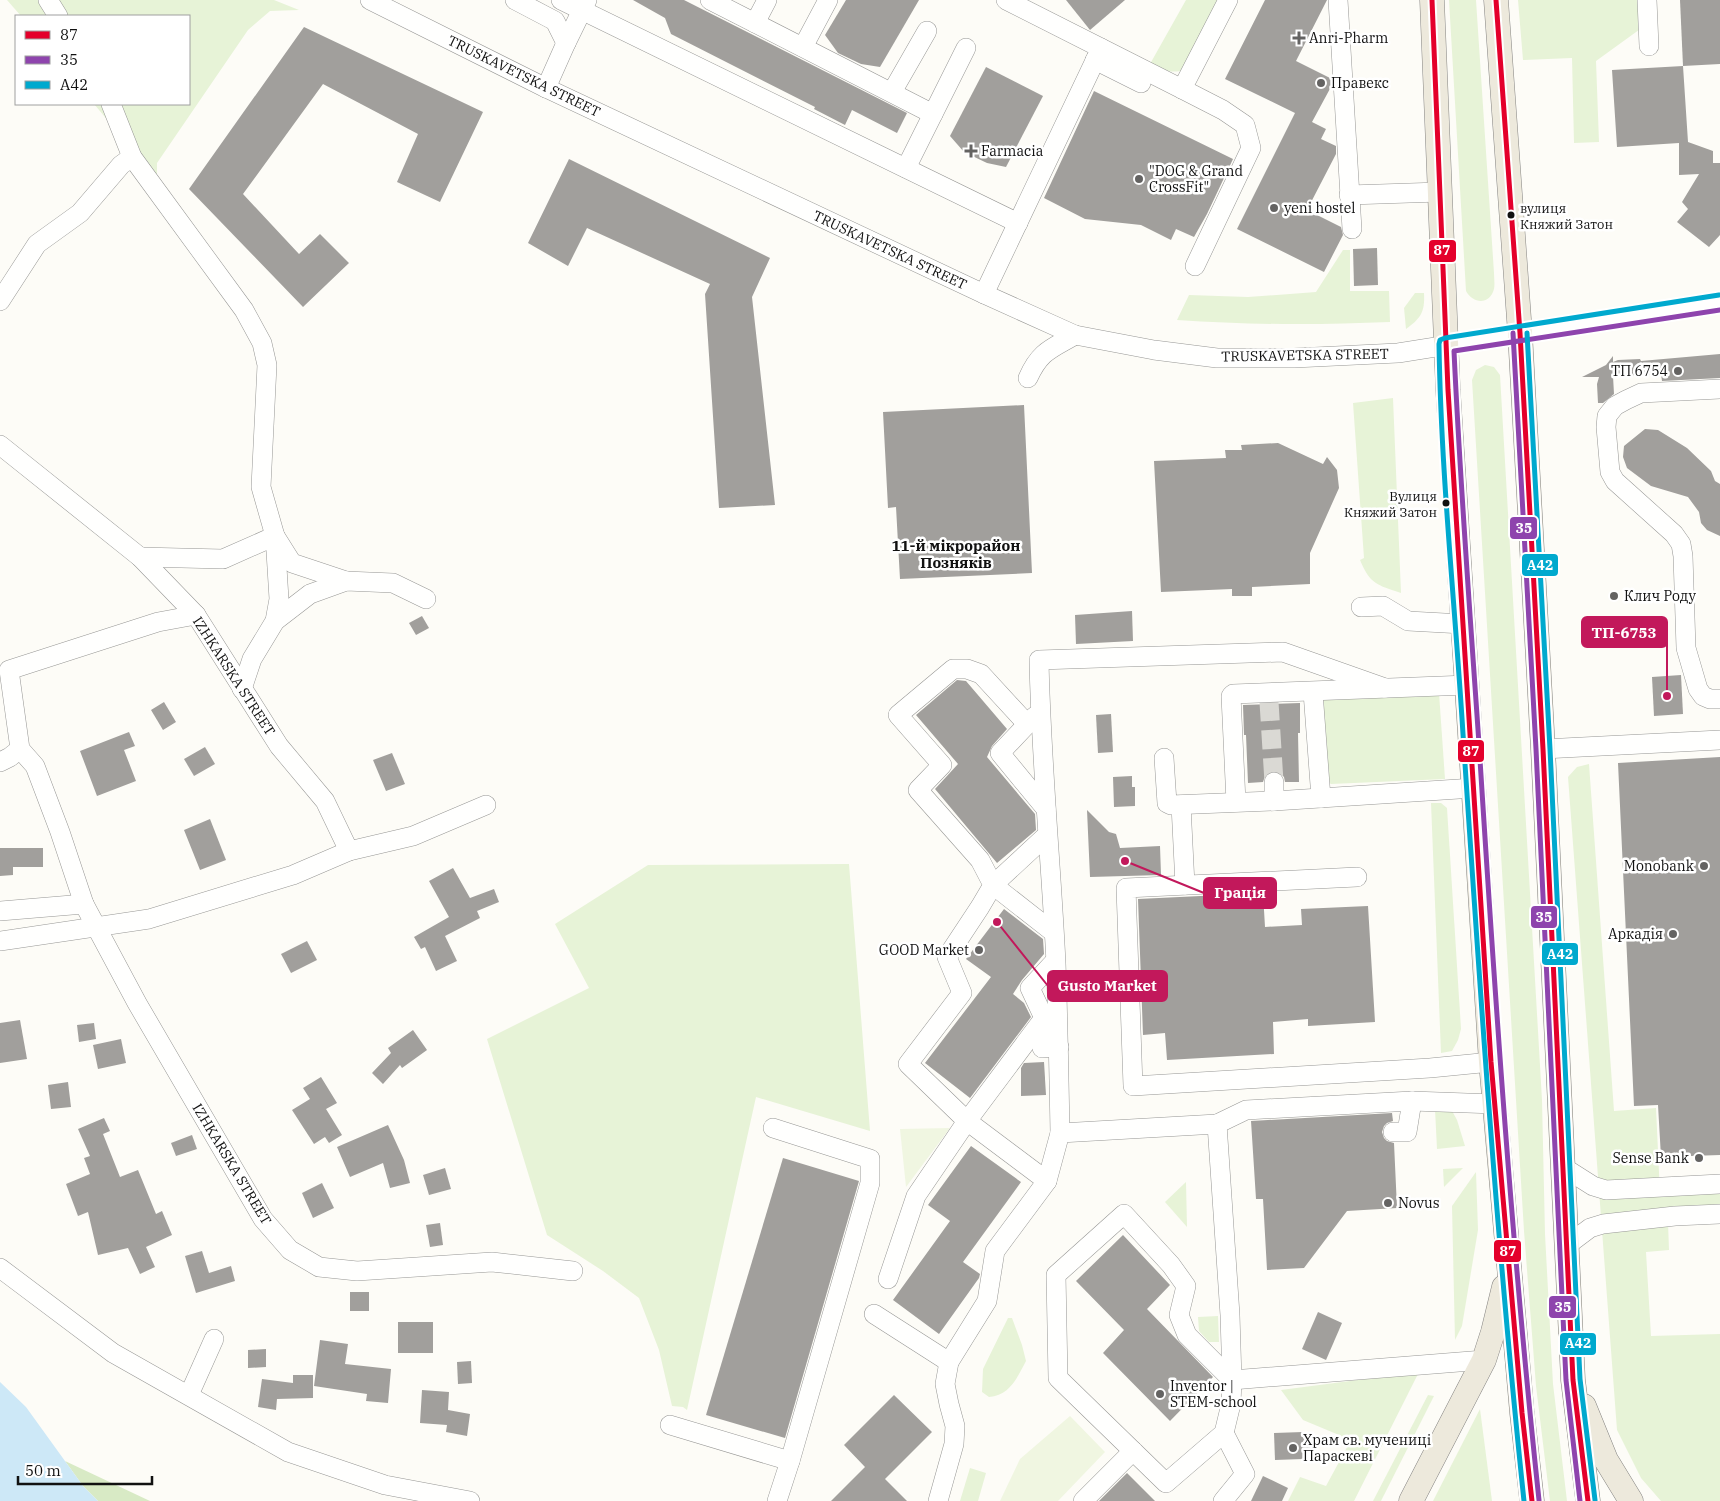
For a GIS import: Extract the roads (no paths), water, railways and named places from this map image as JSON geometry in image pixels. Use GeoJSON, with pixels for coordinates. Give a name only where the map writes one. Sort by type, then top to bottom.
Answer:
{"type":"FeatureCollection","features":[{"type":"Feature","properties":{"kind":"main road"},"geometry":{"type":"LineString","coordinates":[[1432,0],[1446,345],[1492,1062],[1522,1413],[1532,1501]]}},
{"type":"Feature","properties":{"kind":"main road"},"geometry":{"type":"LineString","coordinates":[[1496,0],[1520,333],[1543,749],[1573,1380],[1588,1501]]}},
{"type":"Feature","properties":{"kind":"main road"},"geometry":{"type":"LineString","coordinates":[[1410,1501],[1484,1360],[1493,1332],[1509,1266]]}},
{"type":"Feature","properties":{"kind":"main road"},"geometry":{"type":"LineString","coordinates":[[1573,1380],[1606,1460],[1631,1501]]}},
{"type":"Feature","properties":{"kind":"street"},"geometry":{"type":"LineString","coordinates":[[48,0],[57,15]]}},
{"type":"Feature","properties":{"kind":"street","name":"TRUSKAVETSKA STREET"},"geometry":{"type":"LineString","coordinates":[[370,0],[546,88],[1075,335],[1154,350],[1217,358],[1294,358],[1398,353],[1720,302]]}},
{"type":"Feature","properties":{"kind":"street"},"geometry":{"type":"LineString","coordinates":[[515,0],[555,21],[566,43]]}},
{"type":"Feature","properties":{"kind":"street"},"geometry":{"type":"LineString","coordinates":[[561,0],[585,5],[1018,223]]}},
{"type":"Feature","properties":{"kind":"street"},"geometry":{"type":"LineString","coordinates":[[710,0],[933,114]]}},
{"type":"Feature","properties":{"kind":"street"},"geometry":{"type":"LineString","coordinates":[[755,23],[767,0]]}},
{"type":"Feature","properties":{"kind":"street"},"geometry":{"type":"LineString","coordinates":[[803,47],[828,0]]}},
{"type":"Feature","properties":{"kind":"street"},"geometry":{"type":"LineString","coordinates":[[1006,0],[1212,119]]}},
{"type":"Feature","properties":{"kind":"street"},"geometry":{"type":"LineString","coordinates":[[1182,89],[1228,0]]}},
{"type":"Feature","properties":{"kind":"street"},"geometry":{"type":"LineString","coordinates":[[1338,0],[1352,229]]}},
{"type":"Feature","properties":{"kind":"street"},"geometry":{"type":"LineString","coordinates":[[1648,0],[1649,46]]}},
{"type":"Feature","properties":{"kind":"street"},"geometry":{"type":"LineString","coordinates":[[546,88],[585,5]]}},
{"type":"Feature","properties":{"kind":"street"},"geometry":{"type":"LineString","coordinates":[[892,92],[928,31]]}},
{"type":"Feature","properties":{"kind":"street"},"geometry":{"type":"LineString","coordinates":[[906,168],[966,48]]}},
{"type":"Feature","properties":{"kind":"street"},"geometry":{"type":"LineString","coordinates":[[1098,54],[1182,89],[1223,110],[1245,125],[1251,148],[1195,266]]}},
{"type":"Feature","properties":{"kind":"street"},"geometry":{"type":"LineString","coordinates":[[984,294],[1098,54]]}},
{"type":"Feature","properties":{"kind":"street"},"geometry":{"type":"LineString","coordinates":[[111,105],[132,157],[244,310],[262,343],[267,365],[261,487],[275,536],[279,599],[275,621],[252,659],[242,688]]}},
{"type":"Feature","properties":{"kind":"street"},"geometry":{"type":"LineString","coordinates":[[0,301],[37,244],[80,213],[121,165],[132,157]]}},
{"type":"Feature","properties":{"kind":"street"},"geometry":{"type":"LineString","coordinates":[[1349,195],[1440,192]]}},
{"type":"Feature","properties":{"kind":"street"},"geometry":{"type":"LineString","coordinates":[[1028,378],[1043,353],[1075,335]]}},
{"type":"Feature","properties":{"kind":"street"},"geometry":{"type":"LineString","coordinates":[[1720,389],[1641,393],[1615,406],[1607,416],[1606,427],[1610,472],[1615,481],[1674,534],[1681,544],[1686,648],[1698,689],[1703,696],[1710,699],[1720,699]]}},
{"type":"Feature","properties":{"kind":"street","name":"IZHKARSKA STREET"},"geometry":{"type":"LineString","coordinates":[[0,445],[140,557],[196,615],[279,746],[325,801],[349,851]]}},
{"type":"Feature","properties":{"kind":"street"},"geometry":{"type":"LineString","coordinates":[[140,557],[222,559],[275,536]]}},
{"type":"Feature","properties":{"kind":"street"},"geometry":{"type":"LineString","coordinates":[[275,536],[292,563],[346,581],[393,583],[426,599]]}},
{"type":"Feature","properties":{"kind":"street"},"geometry":{"type":"LineString","coordinates":[[275,621],[310,594],[346,581]]}},
{"type":"Feature","properties":{"kind":"street"},"geometry":{"type":"LineString","coordinates":[[1361,607],[1383,606],[1408,621],[1463,624]]}},
{"type":"Feature","properties":{"kind":"street"},"geometry":{"type":"LineString","coordinates":[[0,762],[20,749],[8,670],[158,622],[196,615]]}},
{"type":"Feature","properties":{"kind":"street"},"geometry":{"type":"LineString","coordinates":[[938,1501],[954,1444],[955,1426],[948,1404],[946,1384],[949,1362],[986,1301],[995,1251],[1047,1181],[1060,1133],[1056,960],[1046,809],[1034,718],[1039,660],[1283,652],[1385,688]]}},
{"type":"Feature","properties":{"kind":"street"},"geometry":{"type":"LineString","coordinates":[[1034,718],[981,674],[967,669],[953,668],[898,716],[942,765],[918,790],[980,860],[993,885],[1053,932]]}},
{"type":"Feature","properties":{"kind":"street"},"geometry":{"type":"LineString","coordinates":[[1236,802],[1231,696],[1233,694],[1269,697],[1313,692],[1468,685]]}},
{"type":"Feature","properties":{"kind":"street"},"geometry":{"type":"LineString","coordinates":[[1313,692],[1321,798]]}},
{"type":"Feature","properties":{"kind":"street"},"geometry":{"type":"LineString","coordinates":[[1034,718],[1000,752],[1046,809]]}},
{"type":"Feature","properties":{"kind":"street"},"geometry":{"type":"LineString","coordinates":[[1543,749],[1720,740]]}},
{"type":"Feature","properties":{"kind":"street","name":"IZHKARSKA STREET"},"geometry":{"type":"LineString","coordinates":[[20,749],[35,766],[84,904],[136,1003],[263,1218],[290,1250],[319,1267],[357,1271],[492,1262],[573,1271]]}},
{"type":"Feature","properties":{"kind":"street"},"geometry":{"type":"LineString","coordinates":[[1164,758],[1167,803],[1170,805],[1236,802],[1274,791],[1321,798],[1474,788]]}},
{"type":"Feature","properties":{"kind":"street"},"geometry":{"type":"LineString","coordinates":[[0,942],[149,919],[293,875],[349,851],[413,836],[486,805]]}},
{"type":"Feature","properties":{"kind":"street"},"geometry":{"type":"LineString","coordinates":[[1181,805],[1185,885]]}},
{"type":"Feature","properties":{"kind":"street"},"geometry":{"type":"LineString","coordinates":[[1047,835],[993,885],[947,957],[962,993],[908,1064],[967,1121],[1047,1181]]}},
{"type":"Feature","properties":{"kind":"street"},"geometry":{"type":"LineString","coordinates":[[1357,877],[1126,888],[1133,1086],[1430,1068],[1492,1062]]}},
{"type":"Feature","properties":{"kind":"street"},"geometry":{"type":"LineString","coordinates":[[0,911],[84,904]]}},
{"type":"Feature","properties":{"kind":"street"},"geometry":{"type":"LineString","coordinates":[[1056,960],[1030,988],[1044,1018],[1042,1048],[1059,1047]]}},
{"type":"Feature","properties":{"kind":"street"},"geometry":{"type":"LineString","coordinates":[[888,1279],[916,1196],[967,1121],[1044,1018]]}},
{"type":"Feature","properties":{"kind":"street"},"geometry":{"type":"LineString","coordinates":[[1060,1133],[1217,1124],[1246,1110],[1412,1101],[1495,1104]]}},
{"type":"Feature","properties":{"kind":"street"},"geometry":{"type":"LineString","coordinates":[[1394,1132],[1407,1132],[1412,1101]]}},
{"type":"Feature","properties":{"kind":"street"},"geometry":{"type":"LineString","coordinates":[[1217,1124],[1232,1348],[1232,1380],[1231,1404],[1224,1433],[1166,1483],[1058,1378],[1056,1275],[1124,1214],[1171,1266],[1186,1286],[1179,1315],[1186,1335],[1232,1380],[1484,1360]]}},
{"type":"Feature","properties":{"kind":"street"},"geometry":{"type":"LineString","coordinates":[[773,1128],[870,1159],[870,1183],[777,1501]]}},
{"type":"Feature","properties":{"kind":"street"},"geometry":{"type":"LineString","coordinates":[[1562,1167],[1592,1186],[1606,1190],[1720,1184]]}},
{"type":"Feature","properties":{"kind":"street"},"geometry":{"type":"LineString","coordinates":[[1566,1246],[1590,1228],[1603,1224],[1675,1216],[1720,1214]]}},
{"type":"Feature","properties":{"kind":"street"},"geometry":{"type":"LineString","coordinates":[[0,1268],[113,1353],[288,1452],[385,1485],[470,1501]]}},
{"type":"Feature","properties":{"kind":"street"},"geometry":{"type":"LineString","coordinates":[[874,1314],[949,1362]]}},
{"type":"Feature","properties":{"kind":"street"},"geometry":{"type":"LineString","coordinates":[[189,1396],[214,1339]]}},
{"type":"Feature","properties":{"kind":"street"},"geometry":{"type":"LineString","coordinates":[[670,1425],[790,1461]]}},
{"type":"Feature","properties":{"kind":"street"},"geometry":{"type":"LineString","coordinates":[[1224,1433],[1245,1474],[1224,1501]]}},
{"type":"Feature","properties":{"kind":"street"},"geometry":{"type":"LineString","coordinates":[[1083,1501],[1133,1451]]}},
{"type":"Feature","properties":{"kind":"water"},"geometry":{"type":"Polygon","coordinates":[[[0,1382],[26,1407],[83,1486],[98,1501],[0,1501],[0,1382]]]}},
{"type":"Feature","properties":{"kind":"tunnel"},"geometry":{"type":"LineString","coordinates":[[1269,702],[1274,782]]}},
{"type":"Feature","properties":{"kind":"place","name":"Anri-Pharm"},"geometry":{"type":"Point","coordinates":[1299,38]}},
{"type":"Feature","properties":{"kind":"place","name":"Правекс"},"geometry":{"type":"Point","coordinates":[1321,83]}},
{"type":"Feature","properties":{"kind":"place","name":"Farmacia"},"geometry":{"type":"Point","coordinates":[971,151]}},
{"type":"Feature","properties":{"kind":"place","name":"\"DOG & Grand CrossFit\""},"geometry":{"type":"Point","coordinates":[1139,179]}},
{"type":"Feature","properties":{"kind":"place","name":"yeni hostel"},"geometry":{"type":"Point","coordinates":[1274,208]}},
{"type":"Feature","properties":{"kind":"place","name":"вулиця Княжий Затон"},"geometry":{"type":"Point","coordinates":[1511,215]}},
{"type":"Feature","properties":{"kind":"place","name":"ТП 6754"},"geometry":{"type":"Point","coordinates":[1678,371]}},
{"type":"Feature","properties":{"kind":"place","name":"Вулиця Княжий Затон"},"geometry":{"type":"Point","coordinates":[1446,503]}},
{"type":"Feature","properties":{"kind":"place","name":"Клич Роду"},"geometry":{"type":"Point","coordinates":[1614,596]}},
{"type":"Feature","properties":{"kind":"place","name":"ТП-6753"},"geometry":{"type":"Point","coordinates":[1667,696]}},
{"type":"Feature","properties":{"kind":"place","name":"Грація"},"geometry":{"type":"Point","coordinates":[1125,861]}},
{"type":"Feature","properties":{"kind":"place","name":"Monobank"},"geometry":{"type":"Point","coordinates":[1704,866]}},
{"type":"Feature","properties":{"kind":"place","name":"Gusto Market"},"geometry":{"type":"Point","coordinates":[997,922]}},
{"type":"Feature","properties":{"kind":"place","name":"Аркадія"},"geometry":{"type":"Point","coordinates":[1673,934]}},
{"type":"Feature","properties":{"kind":"place","name":"GOOD Market"},"geometry":{"type":"Point","coordinates":[979,950]}},
{"type":"Feature","properties":{"kind":"place","name":"Sense Bank"},"geometry":{"type":"Point","coordinates":[1699,1158]}},
{"type":"Feature","properties":{"kind":"place","name":"Novus"},"geometry":{"type":"Point","coordinates":[1388,1203]}},
{"type":"Feature","properties":{"kind":"place","name":"Inventor | STEM-school"},"geometry":{"type":"Point","coordinates":[1160,1394]}},
{"type":"Feature","properties":{"kind":"place","name":"Храм св. мучениці Параскеві"},"geometry":{"type":"Point","coordinates":[1293,1448]}},
{"type":"Feature","properties":{"kind":"district","name":"11-й мікрорайон Позняків"},"geometry":{"type":"Point","coordinates":[956,554]}}]}
